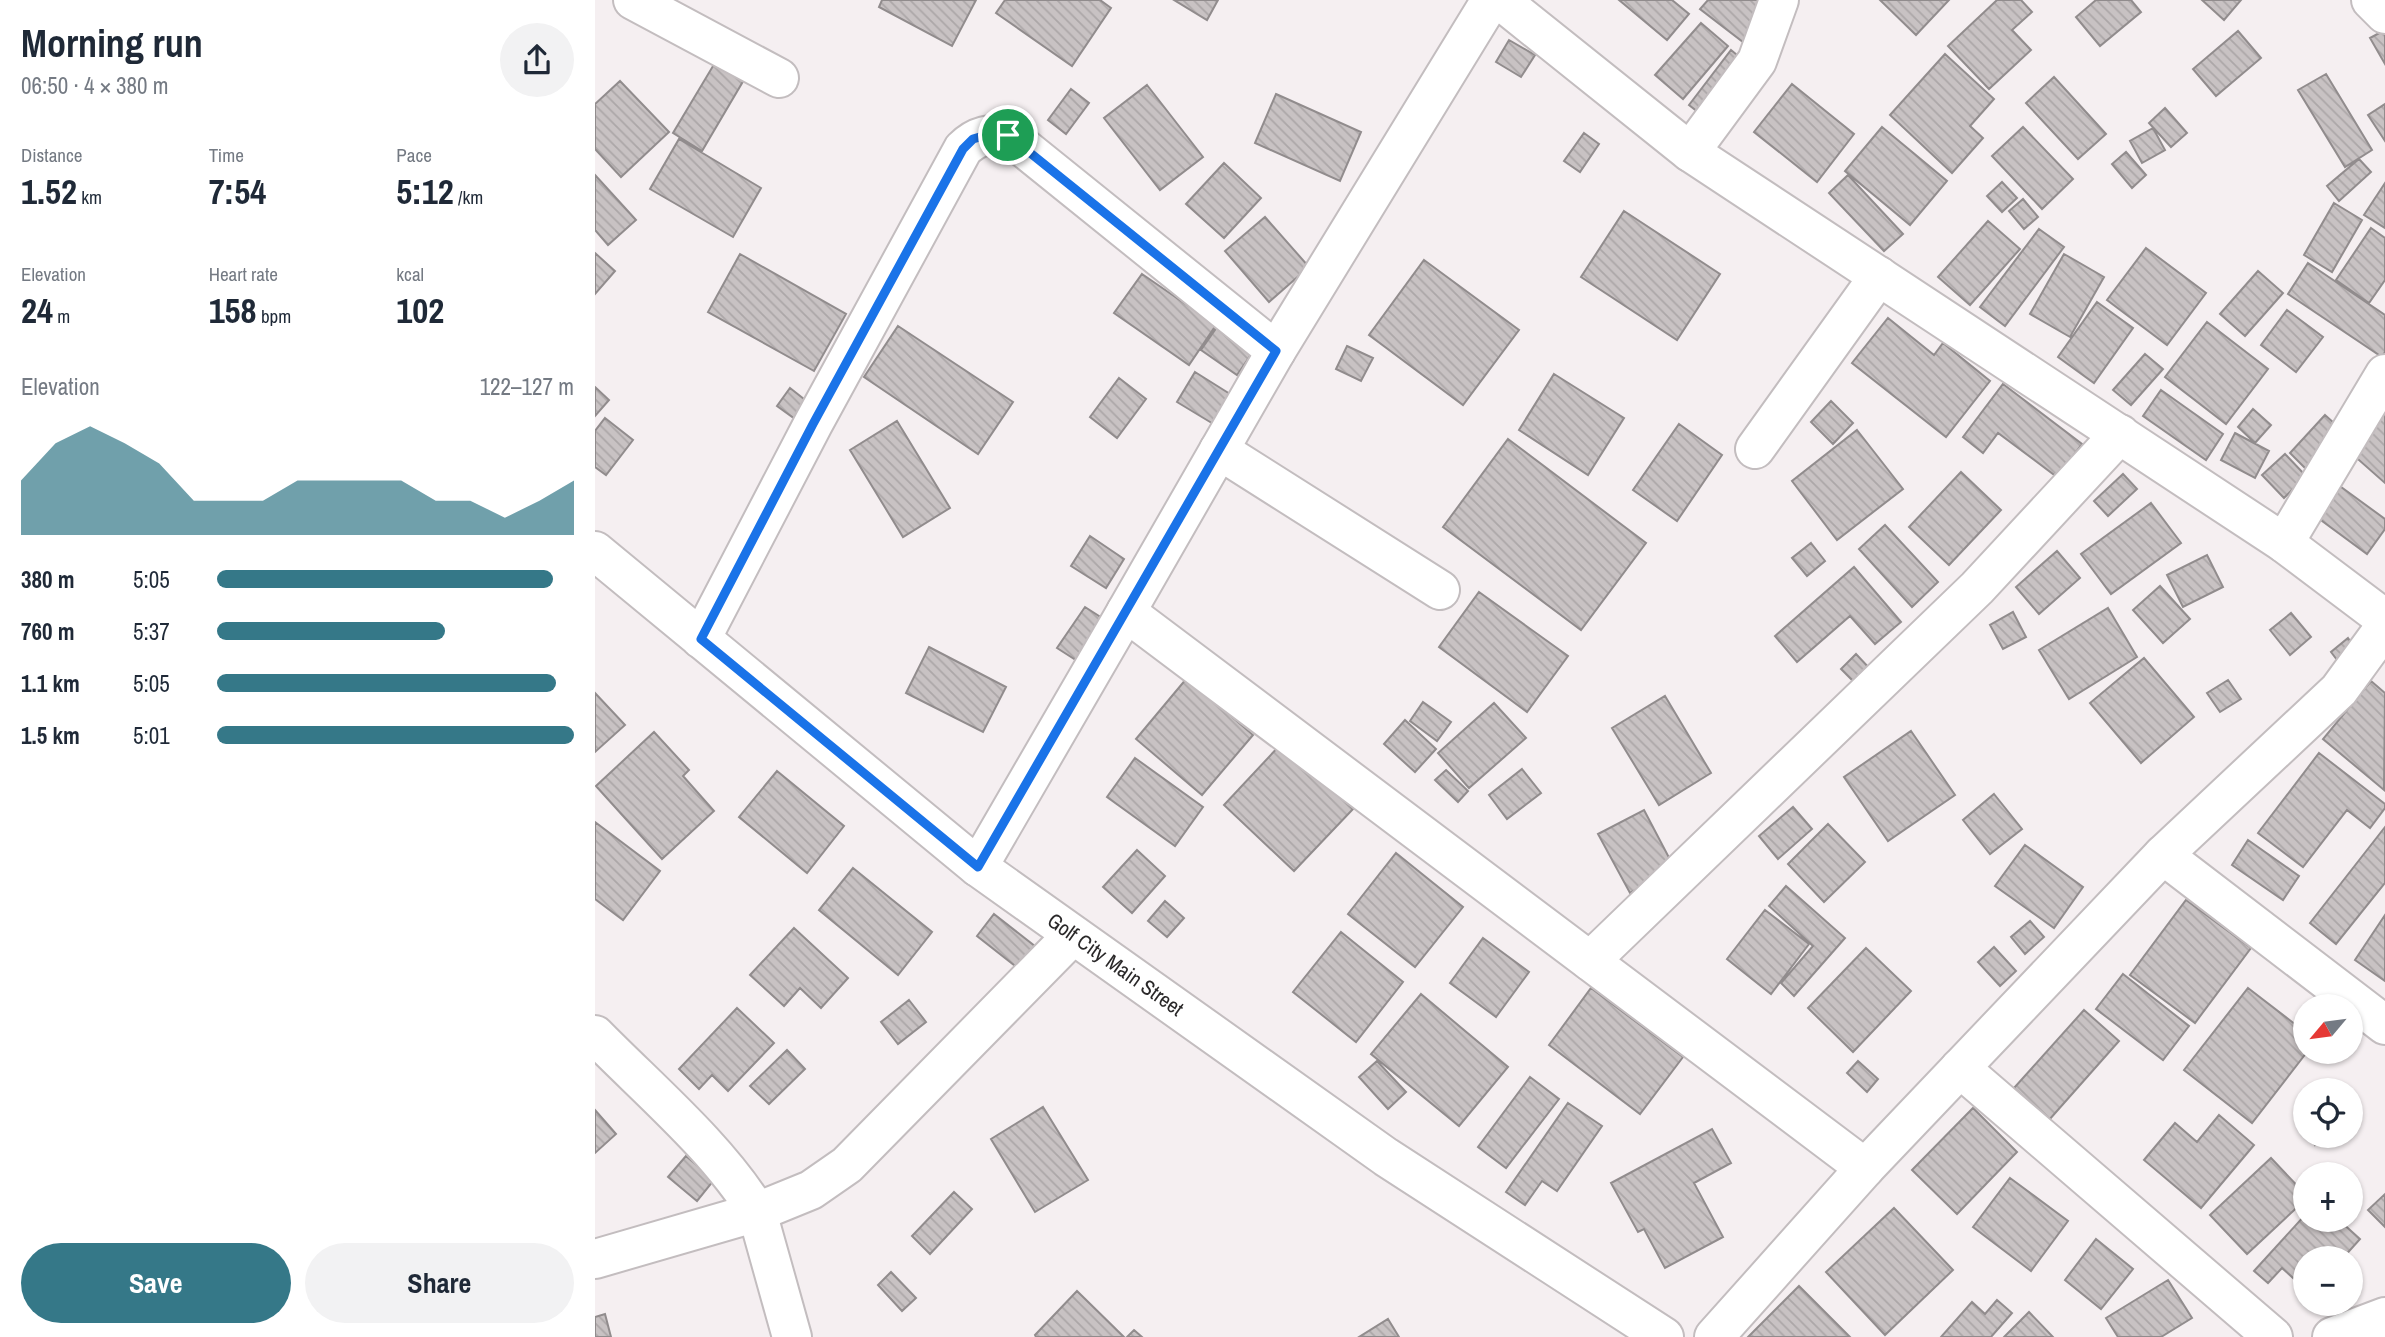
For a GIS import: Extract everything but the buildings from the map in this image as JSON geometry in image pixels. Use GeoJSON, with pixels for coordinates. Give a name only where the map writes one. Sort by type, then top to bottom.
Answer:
{"type":"FeatureCollection","features":[{"type":"Feature","properties":{"kind":"street"},"geometry":{"type":"LineString","coordinates":[[633,0],[779,78]]}},
{"type":"Feature","properties":{"kind":"street"},"geometry":{"type":"LineString","coordinates":[[978,867],[1276,351],[1491,0]]}},
{"type":"Feature","properties":{"kind":"street"},"geometry":{"type":"LineString","coordinates":[[1500,0],[1690,152],[2284,543],[2385,619]]}},
{"type":"Feature","properties":{"kind":"street"},"geometry":{"type":"LineString","coordinates":[[1690,152],[1757,61],[1779,0]]}},
{"type":"Feature","properties":{"kind":"street"},"geometry":{"type":"LineString","coordinates":[[2371,0],[2385,13]]}},
{"type":"Feature","properties":{"kind":"street"},"geometry":{"type":"LineString","coordinates":[[701,639],[813,424],[963,149],[973,139],[990,134],[1008,135],[1276,351]]}},
{"type":"Feature","properties":{"kind":"street"},"geometry":{"type":"LineString","coordinates":[[1755,449],[1879,276]]}},
{"type":"Feature","properties":{"kind":"street"},"geometry":{"type":"LineString","coordinates":[[2284,543],[2385,374]]}},
{"type":"Feature","properties":{"kind":"street"},"geometry":{"type":"LineString","coordinates":[[1590,961],[1977,588],[2120,435]]}},
{"type":"Feature","properties":{"kind":"street"},"geometry":{"type":"LineString","coordinates":[[1219,450],[1440,590]]}},
{"type":"Feature","properties":{"kind":"street","name":"Golf City Main Street"},"geometry":{"type":"LineString","coordinates":[[595,551],[978,867],[1386,1157],[1664,1337]]}},
{"type":"Feature","properties":{"kind":"street"},"geometry":{"type":"LineString","coordinates":[[1126,612],[1865,1168]]}},
{"type":"Feature","properties":{"kind":"street"},"geometry":{"type":"LineString","coordinates":[[1713,1337],[1865,1168],[2163,855],[2339,690],[2385,627]]}},
{"type":"Feature","properties":{"kind":"street"},"geometry":{"type":"LineString","coordinates":[[2163,855],[2385,1025]]}},
{"type":"Feature","properties":{"kind":"street"},"geometry":{"type":"LineString","coordinates":[[595,1259],[757,1212],[811,1190],[847,1165],[1073,935]]}},
{"type":"Feature","properties":{"kind":"street"},"geometry":{"type":"LineString","coordinates":[[595,1035],[708,1150],[744,1191],[757,1212],[792,1337]]}},
{"type":"Feature","properties":{"kind":"street"},"geometry":{"type":"LineString","coordinates":[[1960,1068],[2273,1337]]}},
{"type":"Feature","properties":{"kind":"street"},"geometry":{"type":"LineString","coordinates":[[2332,1337],[2385,1317]]}},
{"type":"Feature","properties":{"kind":"route"},"geometry":{"type":"LineString","coordinates":[[990,134],[1008,135],[1276,351],[978,867],[701,639],[813,424],[963,149],[973,139],[990,134]]}}]}
